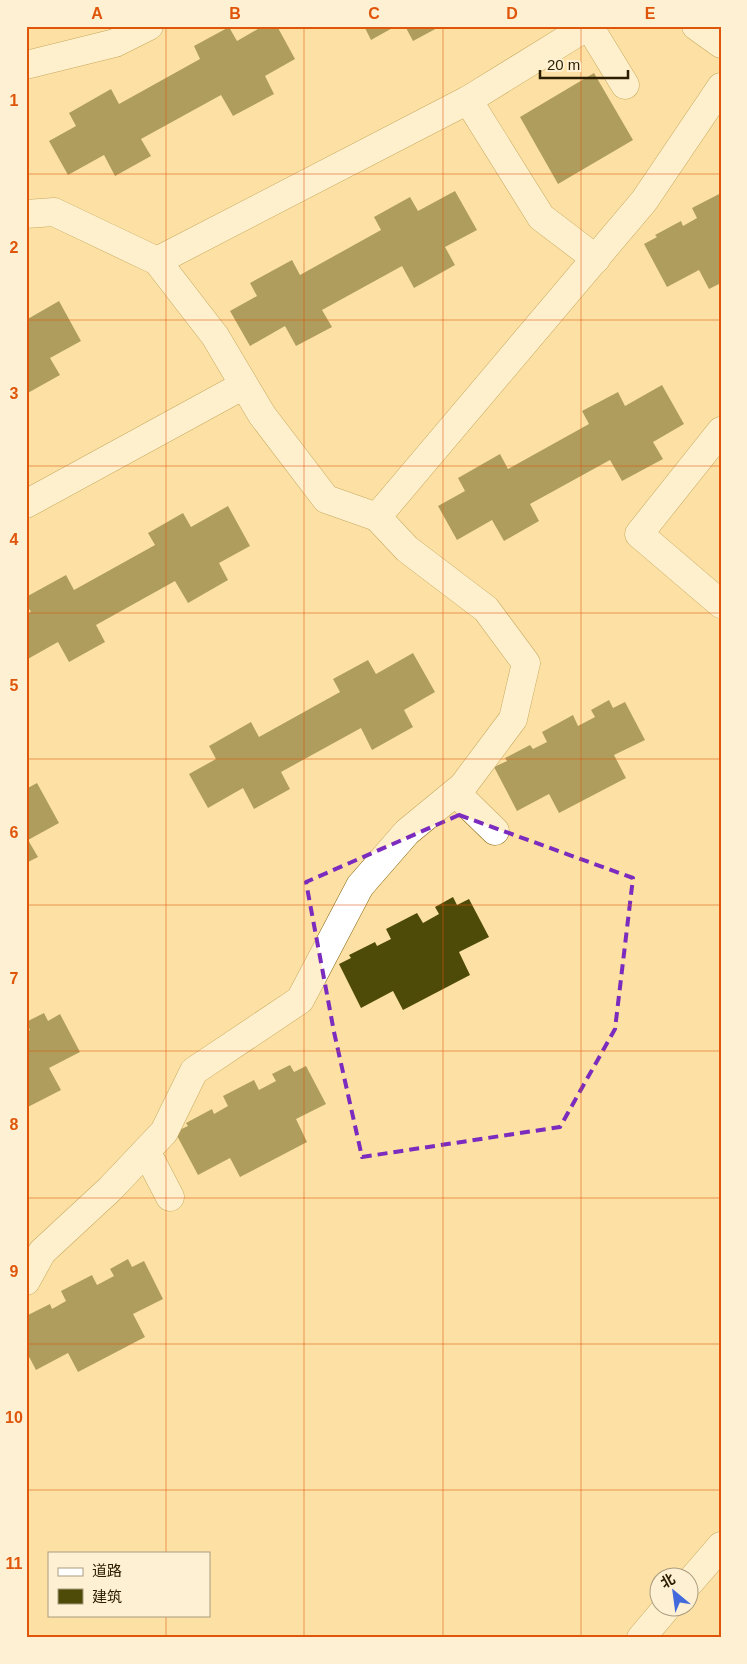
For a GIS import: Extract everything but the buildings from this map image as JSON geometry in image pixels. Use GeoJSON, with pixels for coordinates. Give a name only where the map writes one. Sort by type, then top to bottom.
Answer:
{"type":"FeatureCollection","features":[{"type":"Feature","properties":{"kind":"street"},"geometry":{"type":"LineString","coordinates":[[26,65],[115,43],[150,26]]}},
{"type":"Feature","properties":{"kind":"street"},"geometry":{"type":"LineString","coordinates":[[157,260],[468,100],[588,26],[625,85]]}},
{"type":"Feature","properties":{"kind":"street"},"geometry":{"type":"LineString","coordinates":[[696,26],[721,44]]}},
{"type":"Feature","properties":{"kind":"street"},"geometry":{"type":"LineString","coordinates":[[377,517],[644,201],[721,87]]}},
{"type":"Feature","properties":{"kind":"street"},"geometry":{"type":"LineString","coordinates":[[468,100],[541,217],[596,259]]}},
{"type":"Feature","properties":{"kind":"street"},"geometry":{"type":"LineString","coordinates":[[26,214],[54,212],[157,260],[214,336],[262,415],[326,499],[377,517],[407,549],[486,609],[526,663],[513,719],[463,786],[407,832],[360,886],[300,1000],[194,1071],[164,1132],[110,1189],[34,1247],[26,1281]]}},
{"type":"Feature","properties":{"kind":"street"},"geometry":{"type":"LineString","coordinates":[[26,504],[244,385]]}},
{"type":"Feature","properties":{"kind":"street"},"geometry":{"type":"LineString","coordinates":[[721,430],[639,534],[721,604]]}},
{"type":"Feature","properties":{"kind":"street"},"geometry":{"type":"LineString","coordinates":[[456,792],[495,831]]}},
{"type":"Feature","properties":{"kind":"street"},"geometry":{"type":"LineString","coordinates":[[146,1151],[170,1197]]}},
{"type":"Feature","properties":{"kind":"street"},"geometry":{"type":"LineString","coordinates":[[700,1570],[721,1546]]}},
{"type":"Feature","properties":{"kind":"street"},"geometry":{"type":"LineString","coordinates":[[641,1638],[660,1616]]}},
{"type":"Feature","properties":{"kind":"highlighted area"},"geometry":{"type":"Polygon","coordinates":[[[459,815],[633,878],[615,1029],[560,1127],[362,1157],[334,1032],[306,882],[459,815]]]}}]}
